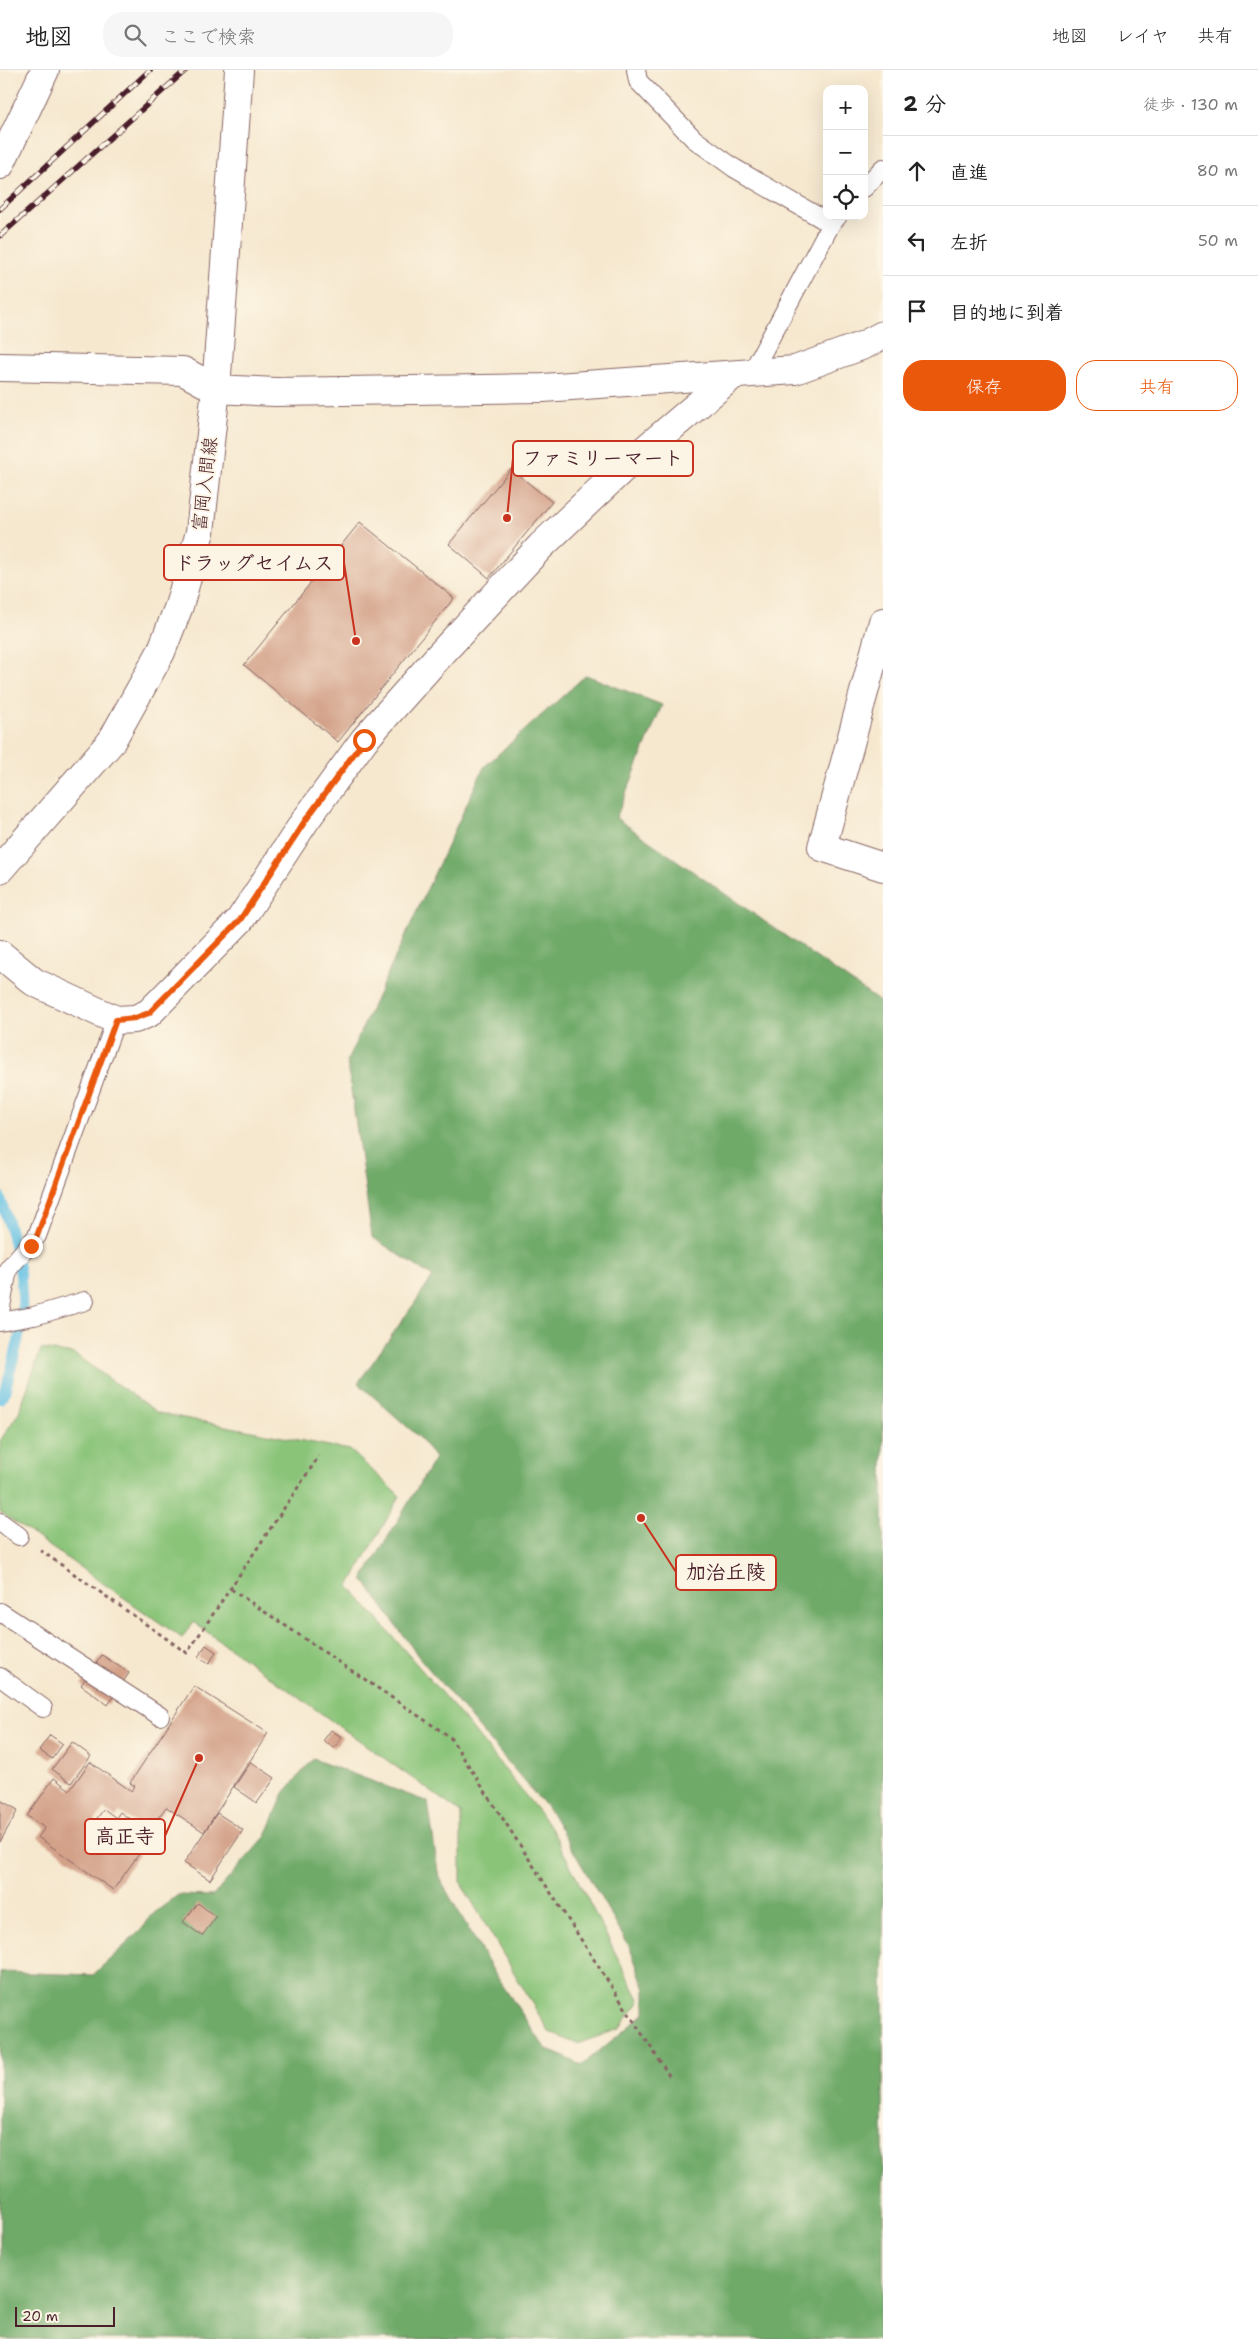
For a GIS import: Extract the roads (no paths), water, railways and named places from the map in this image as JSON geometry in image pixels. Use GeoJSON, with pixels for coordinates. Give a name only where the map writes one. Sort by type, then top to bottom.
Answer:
{"type":"FeatureCollection","features":[{"type":"Feature","properties":{"kind":"street"},"geometry":{"type":"LineString","coordinates":[[0,165],[45,70]]}},
{"type":"Feature","properties":{"kind":"street","name":"富岡入間線"},"geometry":{"type":"LineString","coordinates":[[0,869],[111,742],[136,700],[160,652],[179,606],[200,532],[216,389],[239,70]]}},
{"type":"Feature","properties":{"kind":"street"},"geometry":{"type":"LineString","coordinates":[[0,367],[183,371],[216,389],[275,392],[543,388],[794,370],[864,345],[883,335]]}},
{"type":"Feature","properties":{"kind":"street"},"geometry":{"type":"LineString","coordinates":[[0,954],[34,982],[116,1020],[135,1018],[149,1013],[240,920],[305,821],[364,740],[535,552],[621,470],[742,373]]}},
{"type":"Feature","properties":{"kind":"street"},"geometry":{"type":"LineString","coordinates":[[883,622],[822,847],[883,867]]}},
{"type":"Feature","properties":{"kind":"lane"},"geometry":{"type":"LineString","coordinates":[[636,70],[638,81],[694,139],[734,168],[823,214]]}},
{"type":"Feature","properties":{"kind":"lane"},"geometry":{"type":"LineString","coordinates":[[868,184],[883,168]]}},
{"type":"Feature","properties":{"kind":"lane"},"geometry":{"type":"LineString","coordinates":[[742,373],[834,220]]}},
{"type":"Feature","properties":{"kind":"lane"},"geometry":{"type":"LineString","coordinates":[[85,1302],[34,1316],[3,1318],[8,1269],[31,1246],[37,1236],[116,1020]]}},
{"type":"Feature","properties":{"kind":"lane"},"geometry":{"type":"LineString","coordinates":[[0,1522],[19,1536]]}},
{"type":"Feature","properties":{"kind":"lane"},"geometry":{"type":"LineString","coordinates":[[0,1612],[160,1716]]}},
{"type":"Feature","properties":{"kind":"lane"},"geometry":{"type":"LineString","coordinates":[[0,1677],[43,1708]]}},
{"type":"Feature","properties":{"kind":"waterway"},"geometry":{"type":"LineString","coordinates":[[0,1196],[15,1246],[22,1298],[20,1332],[5,1392],[0,1399]]}},
{"type":"Feature","properties":{"kind":"railway"},"geometry":{"type":"LineString","coordinates":[[0,209],[150,70]]}},
{"type":"Feature","properties":{"kind":"railway"},"geometry":{"type":"LineString","coordinates":[[0,236],[186,70]]}},
{"type":"Feature","properties":{"kind":"place","name":"ファミリーマート"},"geometry":{"type":"Point","coordinates":[507,518]}},
{"type":"Feature","properties":{"kind":"place","name":"ドラッグセイムス"},"geometry":{"type":"Point","coordinates":[356,641]}},
{"type":"Feature","properties":{"kind":"place","name":"加治丘陵"},"geometry":{"type":"Point","coordinates":[641,1518]}},
{"type":"Feature","properties":{"kind":"place","name":"高正寺"},"geometry":{"type":"Point","coordinates":[199,1758]}}]}
